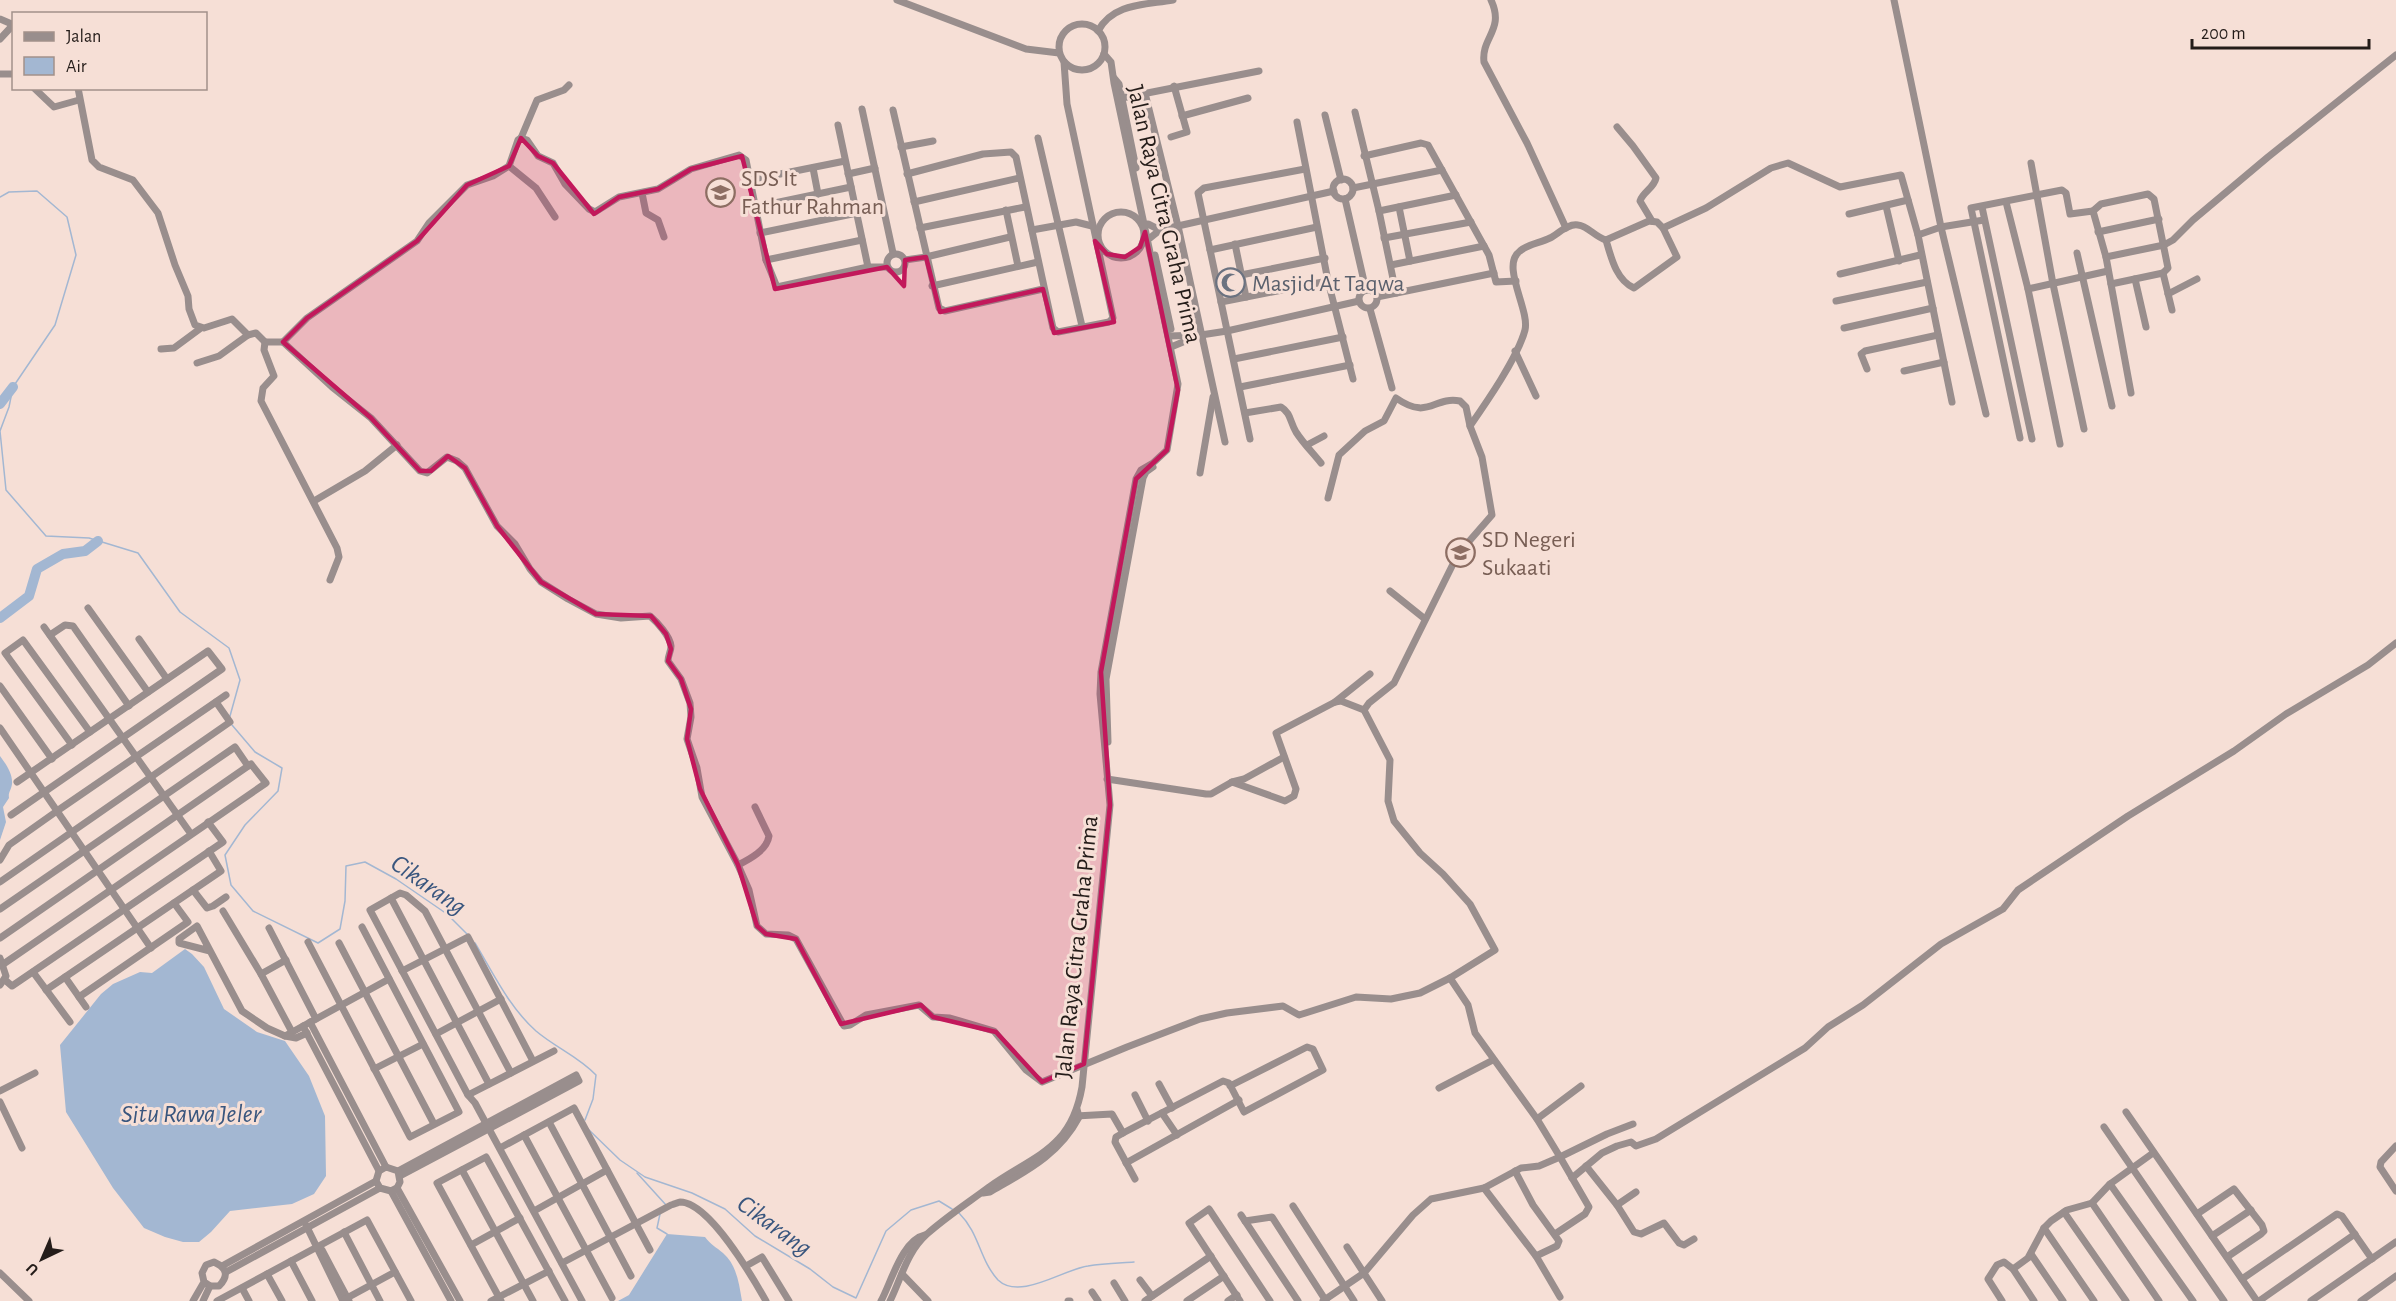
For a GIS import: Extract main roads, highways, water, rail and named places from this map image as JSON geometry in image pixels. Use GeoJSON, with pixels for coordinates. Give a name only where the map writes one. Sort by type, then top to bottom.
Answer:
{"type":"FeatureCollection","features":[{"type":"Feature","properties":{"kind":"water"},"geometry":{"type":"Polygon","coordinates":[[[0,756],[9,769],[12,786],[9,798],[3,807],[6,822],[0,840],[0,756]]]}},
{"type":"Feature","properties":{"kind":"water","name":"Situ Rawa Jeler"},"geometry":{"type":"Polygon","coordinates":[[[185,949],[204,967],[224,1009],[257,1032],[285,1041],[309,1076],[325,1116],[326,1176],[314,1194],[292,1204],[230,1211],[199,1242],[183,1242],[144,1228],[113,1188],[66,1112],[60,1045],[101,994],[113,984],[140,972],[152,973],[185,949]]]}},
{"type":"Feature","properties":{"kind":"water"},"geometry":{"type":"Polygon","coordinates":[[[667,1234],[705,1237],[723,1253],[734,1269],[742,1301],[618,1301],[629,1295],[667,1234]]]}},
{"type":"Feature","properties":{"kind":"waterway","name":"Cikarang"},"geometry":{"type":"LineString","coordinates":[[0,197],[9,192],[37,191],[67,217],[76,255],[55,325],[13,387],[9,407],[0,431],[6,490],[46,536],[89,538],[138,553],[180,612],[229,648],[240,680],[230,716]]}},
{"type":"Feature","properties":{"kind":"waterway"},"geometry":{"type":"LineString","coordinates":[[0,404],[13,387]]}},
{"type":"Feature","properties":{"kind":"waterway"},"geometry":{"type":"LineString","coordinates":[[0,618],[29,596],[37,569],[63,554],[85,551],[98,541]]}},
{"type":"Feature","properties":{"kind":"waterway","name":"Cikarang"},"geometry":{"type":"LineString","coordinates":[[232,725],[255,752],[282,768],[278,791],[245,825],[225,855],[231,885],[253,911],[318,943],[340,929],[345,901],[346,866],[365,862],[396,879],[447,914],[468,935]]}},
{"type":"Feature","properties":{"kind":"waterway","name":"Cikarang"},"geometry":{"type":"LineString","coordinates":[[475,943],[502,989],[526,1022],[582,1062],[596,1075],[593,1099],[585,1120]]}},
{"type":"Feature","properties":{"kind":"waterway","name":"Cikarang"},"geometry":{"type":"LineString","coordinates":[[588,1129],[620,1160],[645,1177],[692,1193],[725,1209],[755,1236],[810,1269],[833,1287],[856,1298],[886,1231],[911,1210],[939,1201],[952,1209]]}},
{"type":"Feature","properties":{"kind":"waterway"},"geometry":{"type":"LineString","coordinates":[[637,1173],[666,1205]]}},
{"type":"Feature","properties":{"kind":"waterway","name":"Cikarang"},"geometry":{"type":"LineString","coordinates":[[959,1213],[971,1229],[992,1272],[1007,1286],[1030,1286],[1088,1266],[1134,1262]]}},
{"type":"Feature","properties":{"kind":"waterway"},"geometry":{"type":"LineString","coordinates":[[660,1214],[657,1228],[667,1234]]}},
{"type":"Feature","properties":{"kind":"place","name":"SDS It Fathur Rahman"},"geometry":{"type":"Point","coordinates":[720,192]}},
{"type":"Feature","properties":{"kind":"place","name":"Masjid At Taqwa"},"geometry":{"type":"Point","coordinates":[1231,283]}},
{"type":"Feature","properties":{"kind":"place","name":"SD Negeri Sukaati"},"geometry":{"type":"Point","coordinates":[1461,553]}}]}
